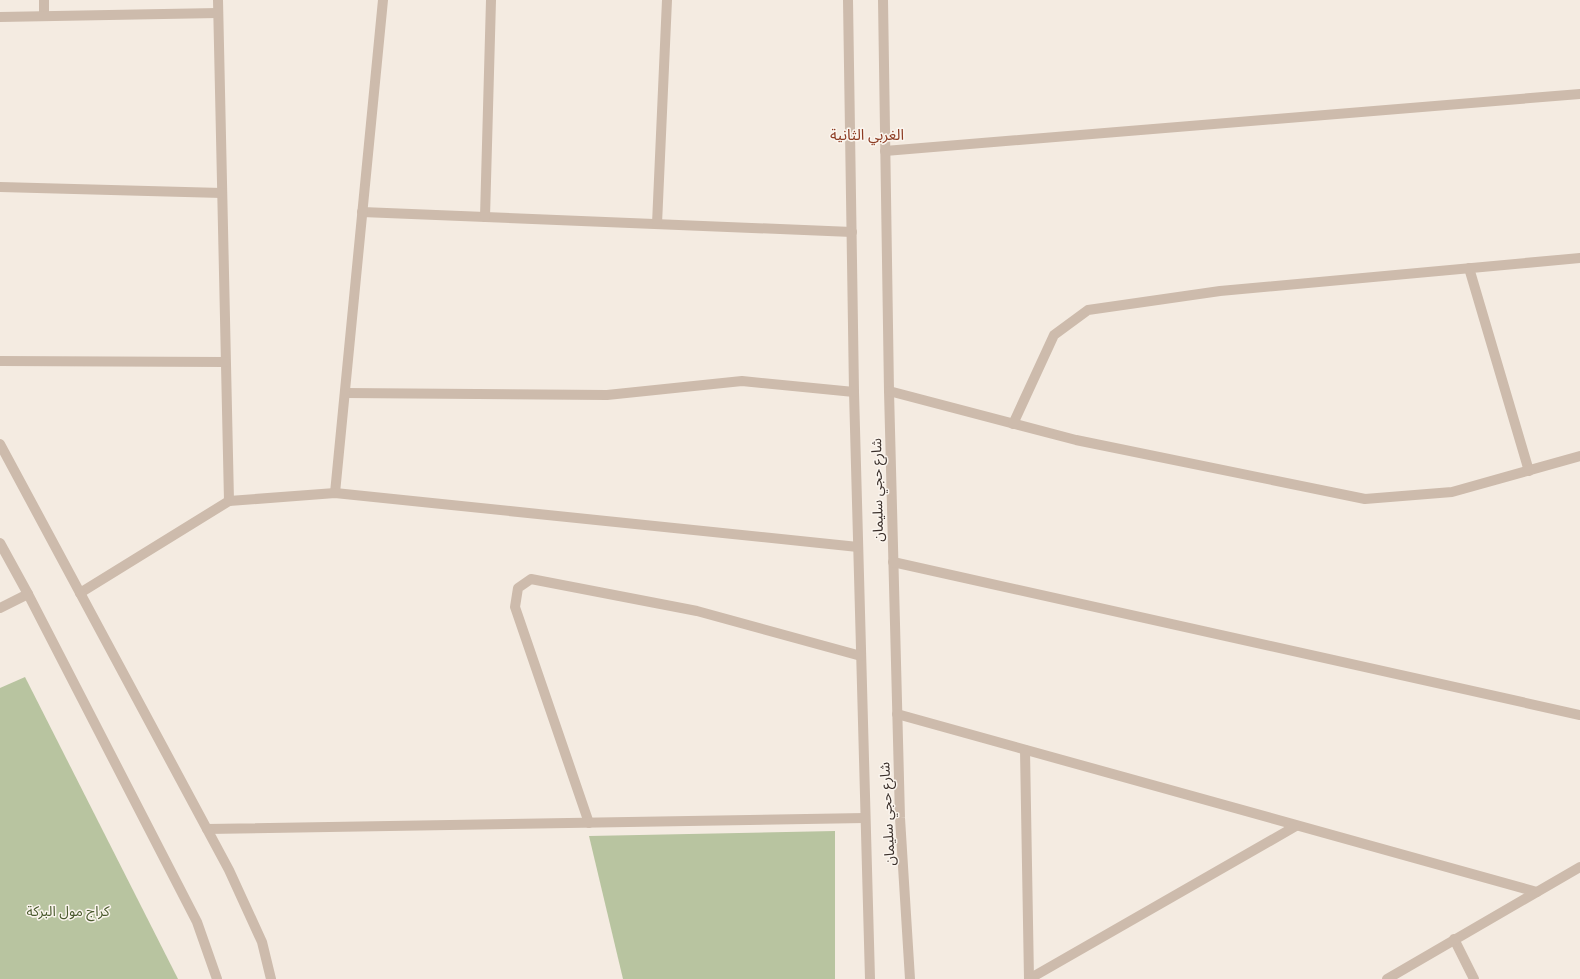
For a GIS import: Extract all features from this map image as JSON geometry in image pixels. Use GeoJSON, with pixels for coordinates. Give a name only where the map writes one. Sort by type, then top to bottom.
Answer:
{"type":"FeatureCollection","features":[{"type":"Feature","properties":{"kind":"street"},"geometry":{"type":"LineString","coordinates":[[44,0],[44,16]]}},
{"type":"Feature","properties":{"kind":"street"},"geometry":{"type":"LineString","coordinates":[[218,0],[228,501]]}},
{"type":"Feature","properties":{"kind":"street"},"geometry":{"type":"LineString","coordinates":[[335,493],[383,0]]}},
{"type":"Feature","properties":{"kind":"street"},"geometry":{"type":"LineString","coordinates":[[485,217],[491,0]]}},
{"type":"Feature","properties":{"kind":"street"},"geometry":{"type":"LineString","coordinates":[[657,224],[667,0]]}},
{"type":"Feature","properties":{"kind":"street","name":"شارع حجي سليمان"},"geometry":{"type":"LineString","coordinates":[[848,0],[854,392],[870,979]]}},
{"type":"Feature","properties":{"kind":"street","name":"شارع حجي سليمان"},"geometry":{"type":"LineString","coordinates":[[883,0],[889,391],[897,714],[900,818],[910,979]]}},
{"type":"Feature","properties":{"kind":"street"},"geometry":{"type":"LineString","coordinates":[[0,18],[218,13]]}},
{"type":"Feature","properties":{"kind":"street"},"geometry":{"type":"LineString","coordinates":[[885,151],[1580,94]]}},
{"type":"Feature","properties":{"kind":"street"},"geometry":{"type":"LineString","coordinates":[[0,187],[222,193]]}},
{"type":"Feature","properties":{"kind":"street"},"geometry":{"type":"LineString","coordinates":[[362,212],[852,232]]}},
{"type":"Feature","properties":{"kind":"street"},"geometry":{"type":"LineString","coordinates":[[1013,424],[1054,335],[1088,310],[1220,291],[1580,258]]}},
{"type":"Feature","properties":{"kind":"street"},"geometry":{"type":"LineString","coordinates":[[1469,268],[1529,471]]}},
{"type":"Feature","properties":{"kind":"street"},"geometry":{"type":"LineString","coordinates":[[0,362],[226,362]]}},
{"type":"Feature","properties":{"kind":"street"},"geometry":{"type":"LineString","coordinates":[[345,393],[607,395],[742,381],[854,392]]}},
{"type":"Feature","properties":{"kind":"street"},"geometry":{"type":"LineString","coordinates":[[889,391],[1076,440],[1365,498],[1452,492],[1580,456]]}},
{"type":"Feature","properties":{"kind":"street"},"geometry":{"type":"LineString","coordinates":[[0,444],[230,870],[262,942],[271,979]]}},
{"type":"Feature","properties":{"kind":"street"},"geometry":{"type":"LineString","coordinates":[[80,593],[228,501],[335,493],[858,547]]}},
{"type":"Feature","properties":{"kind":"street"},"geometry":{"type":"LineString","coordinates":[[0,543],[28,594],[197,922],[217,979]]}},
{"type":"Feature","properties":{"kind":"street"},"geometry":{"type":"LineString","coordinates":[[893,562],[1580,714]]}},
{"type":"Feature","properties":{"kind":"street"},"geometry":{"type":"LineString","coordinates":[[589,823],[515,607],[518,588],[531,579],[697,610],[861,656]]}},
{"type":"Feature","properties":{"kind":"street"},"geometry":{"type":"LineString","coordinates":[[0,608],[28,594]]}},
{"type":"Feature","properties":{"kind":"street"},"geometry":{"type":"LineString","coordinates":[[897,714],[1537,892]]}},
{"type":"Feature","properties":{"kind":"street"},"geometry":{"type":"LineString","coordinates":[[1024,750],[1029,979],[1296,826]]}},
{"type":"Feature","properties":{"kind":"street"},"geometry":{"type":"LineString","coordinates":[[208,829],[865,818]]}},
{"type":"Feature","properties":{"kind":"street"},"geometry":{"type":"LineString","coordinates":[[1387,979],[1580,867]]}},
{"type":"Feature","properties":{"kind":"street"},"geometry":{"type":"LineString","coordinates":[[1454,939],[1474,979]]}},
{"type":"Feature","properties":{"kind":"green space","name":"كراج مول البركة"},"geometry":{"type":"Polygon","coordinates":[[[25,677],[178,979],[0,979],[0,688],[25,677]]]}},
{"type":"Feature","properties":{"kind":"green space"},"geometry":{"type":"Polygon","coordinates":[[[835,831],[835,979],[623,979],[589,836],[835,831]]]}},
{"type":"Feature","properties":{"kind":"district","name":"الغربي الثانية"},"geometry":{"type":"Point","coordinates":[867,135]}}]}
